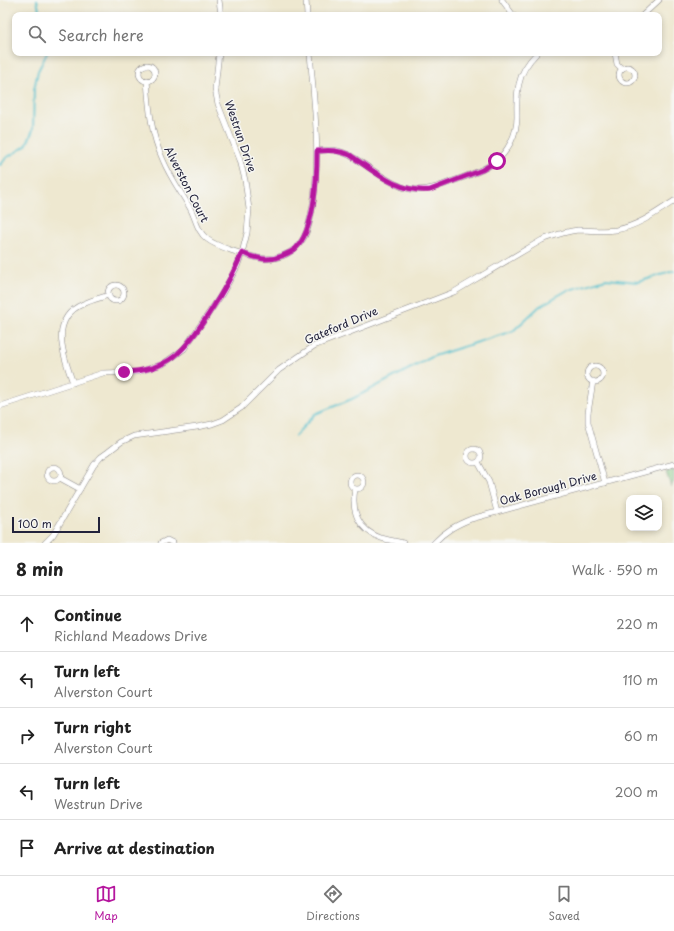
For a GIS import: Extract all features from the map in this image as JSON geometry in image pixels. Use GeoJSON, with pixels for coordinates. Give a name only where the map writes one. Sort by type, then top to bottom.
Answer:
{"type":"FeatureCollection","features":[{"type":"Feature","properties":{"kind":"street"},"geometry":{"type":"LineString","coordinates":[[219,0],[221,12]]}},
{"type":"Feature","properties":{"kind":"street"},"geometry":{"type":"LineString","coordinates":[[306,0],[307,12]]}},
{"type":"Feature","properties":{"kind":"street"},"geometry":{"type":"LineString","coordinates":[[502,0],[512,12]]}},
{"type":"Feature","properties":{"kind":"street"},"geometry":{"type":"LineString","coordinates":[[646,12],[659,0]]}},
{"type":"Feature","properties":{"kind":"street","name":"Westrun Drive"},"geometry":{"type":"LineString","coordinates":[[0,406],[103,373],[138,372],[163,364],[184,349],[222,294],[237,267],[242,253],[249,210],[245,180],[240,160],[218,104],[215,89],[218,56]]}},
{"type":"Feature","properties":{"kind":"street","name":"Alverston Court"},"geometry":{"type":"LineString","coordinates":[[147,80],[149,115],[157,145],[163,162],[191,210],[195,223],[206,238],[215,245],[268,259],[279,257],[296,248],[307,230],[312,209],[317,180],[317,151],[310,56]]}},
{"type":"Feature","properties":{"kind":"street"},"geometry":{"type":"LineString","coordinates":[[317,151],[332,150],[350,155],[395,184],[408,189],[430,190],[482,170],[497,161],[507,150],[514,136],[517,118],[516,105],[519,83],[527,65],[534,56]]}},
{"type":"Feature","properties":{"kind":"street"},"geometry":{"type":"LineString","coordinates":[[616,56],[617,64],[622,69]]}},
{"type":"Feature","properties":{"kind":"street","name":"Gateford Drive"},"geometry":{"type":"LineString","coordinates":[[45,543],[53,535],[101,457],[121,442],[134,436],[197,427],[223,420],[241,408],[279,370],[314,346],[454,292],[548,238],[577,230],[614,230],[626,227],[648,218],[674,201]]}},
{"type":"Feature","properties":{"kind":"street"},"geometry":{"type":"LineString","coordinates":[[73,383],[61,344],[60,336],[65,321],[70,314],[82,304],[109,295]]}},
{"type":"Feature","properties":{"kind":"street"},"geometry":{"type":"LineString","coordinates":[[593,381],[588,422],[605,483]]}},
{"type":"Feature","properties":{"kind":"street"},"geometry":{"type":"LineString","coordinates":[[478,462],[489,482],[497,512]]}},
{"type":"Feature","properties":{"kind":"street","name":"Oak Borough Drive"},"geometry":{"type":"LineString","coordinates":[[434,543],[448,530],[458,524],[674,464]]}},
{"type":"Feature","properties":{"kind":"street"},"geometry":{"type":"LineString","coordinates":[[60,478],[80,489]]}},
{"type":"Feature","properties":{"kind":"street"},"geometry":{"type":"LineString","coordinates":[[355,489],[353,500],[355,510],[360,523],[365,529],[379,537],[403,543]]}},
{"type":"Feature","properties":{"kind":"street"},"geometry":{"type":"LineString","coordinates":[[161,543],[167,540],[173,543]]}},
{"type":"Feature","properties":{"kind":"green space"},"geometry":{"type":"Polygon","coordinates":[[[674,470],[674,481],[671,487],[666,472],[674,470]]]}},
{"type":"Feature","properties":{"kind":"waterway"},"geometry":{"type":"LineString","coordinates":[[37,0],[39,12]]}},
{"type":"Feature","properties":{"kind":"waterway"},"geometry":{"type":"LineString","coordinates":[[0,165],[6,158],[26,146],[33,130],[34,89],[38,71],[46,56]]}},
{"type":"Feature","properties":{"kind":"waterway"},"geometry":{"type":"LineString","coordinates":[[295,436],[315,414],[352,399],[434,356],[513,331],[540,306],[566,291],[606,279],[638,282],[674,271]]}},
{"type":"Feature","properties":{"kind":"route"},"geometry":{"type":"LineString","coordinates":[[124,372],[138,372],[153,368],[163,364],[184,349],[222,294],[237,267],[242,253],[268,259],[279,257],[296,248],[307,230],[310,220],[317,180],[317,151],[332,150],[350,155],[395,184],[408,189],[423,190],[430,190],[482,170],[497,161]]}}]}
